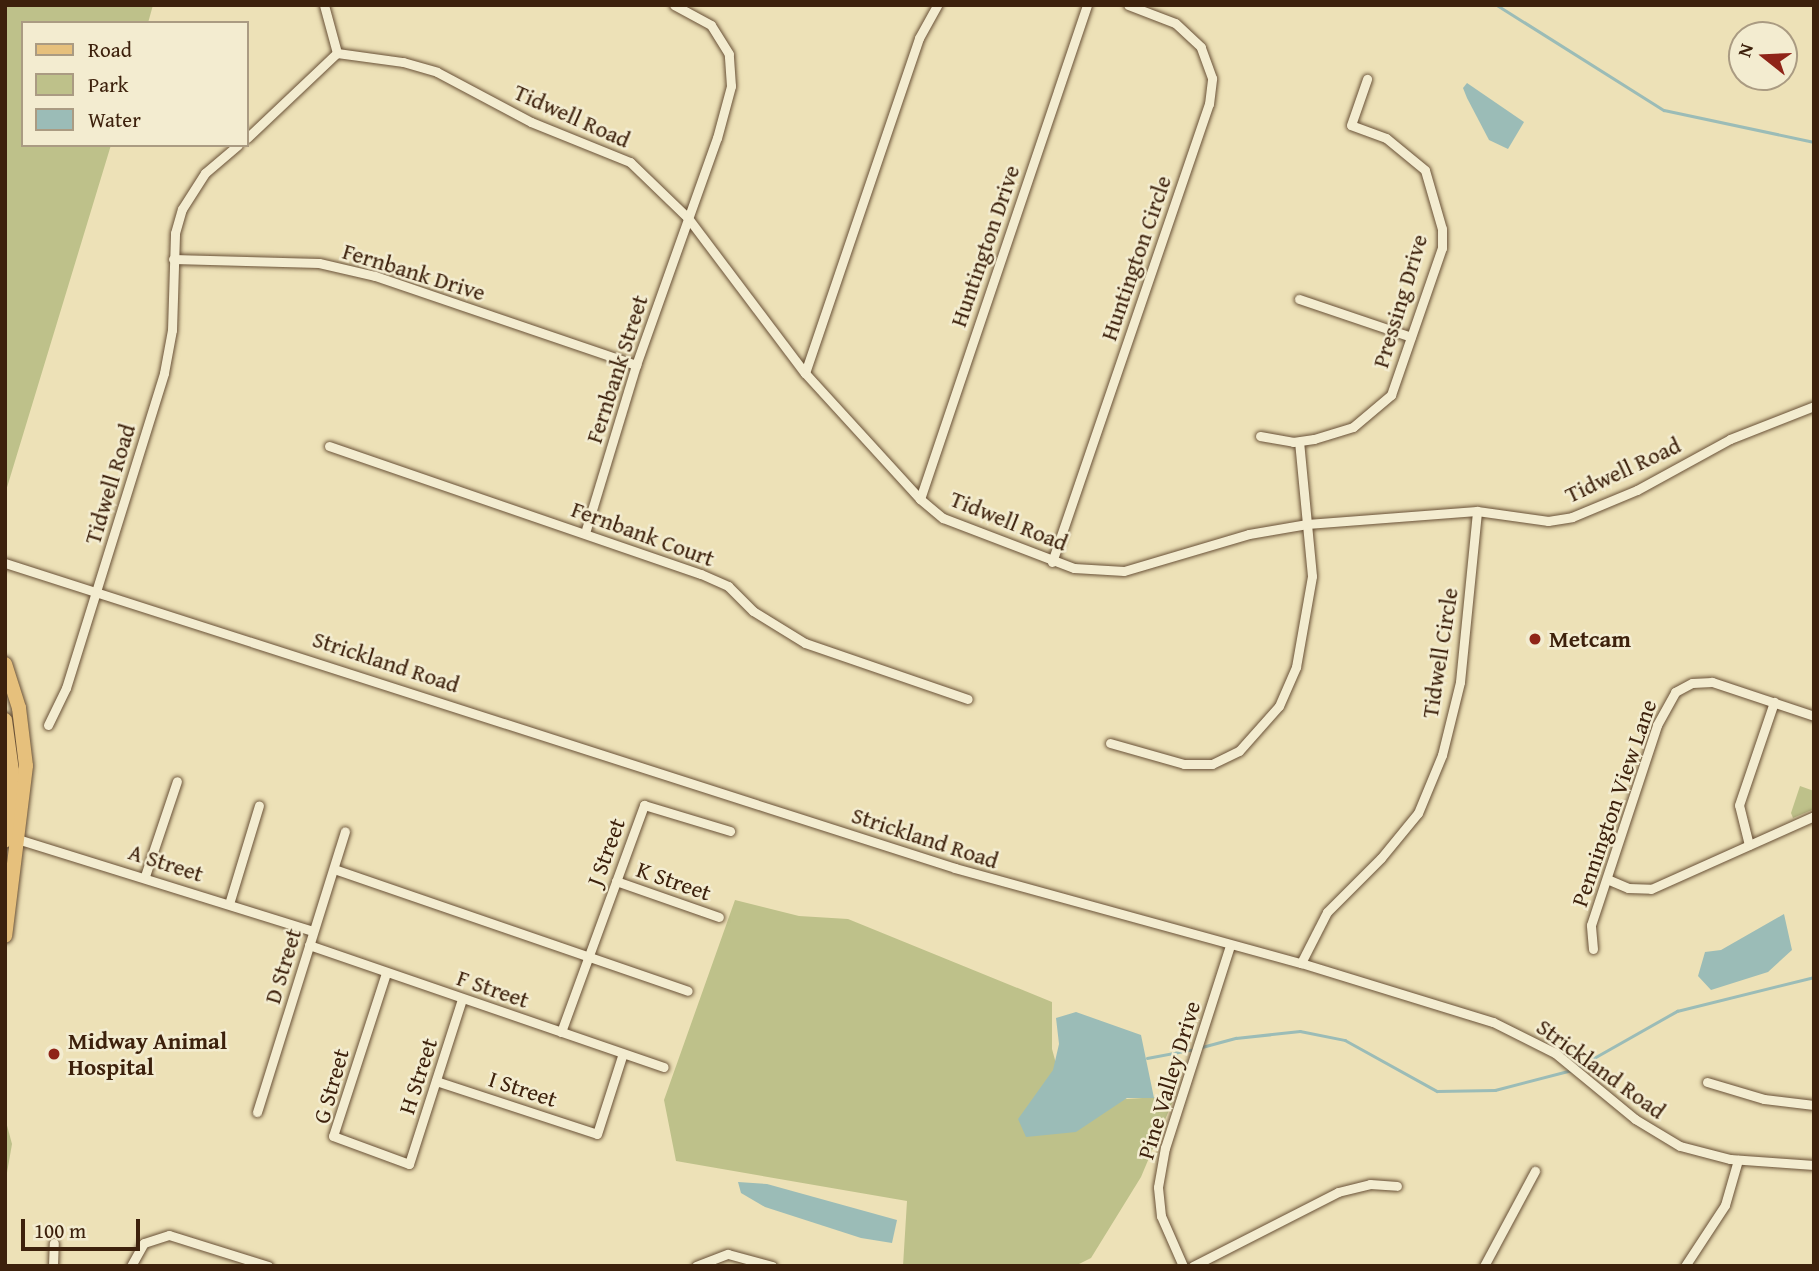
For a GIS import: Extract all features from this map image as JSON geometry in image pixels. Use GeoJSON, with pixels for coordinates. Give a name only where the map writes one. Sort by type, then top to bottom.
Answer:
{"type":"FeatureCollection","features":[{"type":"Feature","properties":{"kind":"main road"},"geometry":{"type":"LineString","coordinates":[[5,664],[25,749],[21,840],[5,936]]}},
{"type":"Feature","properties":{"kind":"main road"},"geometry":{"type":"LineString","coordinates":[[5,720],[12,771],[5,841]]}},
{"type":"Feature","properties":{"kind":"street"},"geometry":{"type":"LineString","coordinates":[[248,137],[337,53],[324,5]]}},
{"type":"Feature","properties":{"kind":"street"},"geometry":{"type":"LineString","coordinates":[[805,373],[919,38],[937,5]]}},
{"type":"Feature","properties":{"kind":"street","name":"Huntington Drive"},"geometry":{"type":"LineString","coordinates":[[920,499],[1087,5]]}},
{"type":"Feature","properties":{"kind":"street","name":"Huntington Circle"},"geometry":{"type":"LineString","coordinates":[[1052,562],[1209,104],[1212,78],[1201,47],[1175,23],[1128,5]]}},
{"type":"Feature","properties":{"kind":"street","name":"Fernbank Street"},"geometry":{"type":"LineString","coordinates":[[585,533],[636,365],[731,86],[729,54],[711,25],[678,6]]}},
{"type":"Feature","properties":{"kind":"street","name":"Tidwell Road"},"geometry":{"type":"LineString","coordinates":[[337,53],[403,62],[437,72],[531,122],[589,142],[630,162],[688,218],[805,373],[920,499],[943,518],[1052,562],[1099,572],[1124,571],[1249,534],[1307,524],[1477,511],[1548,521],[1572,517],[1637,490],[1730,439],[1814,406]]}},
{"type":"Feature","properties":{"kind":"street","name":"Pressing Drive"},"geometry":{"type":"LineString","coordinates":[[1260,436],[1299,442],[1353,427],[1391,395],[1442,248],[1442,229],[1424,170],[1386,138],[1351,125],[1367,79]]}},
{"type":"Feature","properties":{"kind":"street","name":"Tidwell Road"},"geometry":{"type":"LineString","coordinates":[[48,725],[61,702],[98,591],[164,373],[172,330],[173,259],[182,209],[193,188],[236,147]]}},
{"type":"Feature","properties":{"kind":"street","name":"Fernbank Drive"},"geometry":{"type":"LineString","coordinates":[[173,259],[319,263],[375,276],[636,365]]}},
{"type":"Feature","properties":{"kind":"street"},"geometry":{"type":"LineString","coordinates":[[1299,299],[1411,337]]}},
{"type":"Feature","properties":{"kind":"street"},"geometry":{"type":"LineString","coordinates":[[1110,743],[1199,765],[1226,759],[1254,738],[1290,689],[1312,576],[1299,442]]}},
{"type":"Feature","properties":{"kind":"street","name":"Fernbank Court"},"geometry":{"type":"LineString","coordinates":[[329,446],[585,533],[728,586],[753,611],[805,643],[968,699]]}},
{"type":"Feature","properties":{"kind":"street","name":"Tidwell Circle"},"geometry":{"type":"LineString","coordinates":[[1301,963],[1327,912],[1381,858],[1418,813],[1442,755],[1460,682],[1477,511]]}},
{"type":"Feature","properties":{"kind":"street","name":"Strickland Road"},"geometry":{"type":"LineString","coordinates":[[5,563],[943,864],[1230,946],[1301,963],[1521,1033],[1555,1053],[1660,1136],[1699,1153],[1738,1160],[1814,1165]]}},
{"type":"Feature","properties":{"kind":"street","name":"Pennington View Lane"},"geometry":{"type":"LineString","coordinates":[[1593,949],[1590,929],[1657,725],[1675,692],[1688,684],[1712,682],[1814,716]]}},
{"type":"Feature","properties":{"kind":"street"},"geometry":{"type":"LineString","coordinates":[[1749,845],[1740,806],[1774,702]]}},
{"type":"Feature","properties":{"kind":"street"},"geometry":{"type":"LineString","coordinates":[[145,876],[177,781]]}},
{"type":"Feature","properties":{"kind":"street"},"geometry":{"type":"LineString","coordinates":[[229,904],[259,805]]}},
{"type":"Feature","properties":{"kind":"street","name":"J Street"},"geometry":{"type":"LineString","coordinates":[[588,958],[644,805],[730,831]]}},
{"type":"Feature","properties":{"kind":"street"},"geometry":{"type":"LineString","coordinates":[[1606,879],[1628,888],[1651,889],[1814,816]]}},
{"type":"Feature","properties":{"kind":"street","name":"D Street"},"geometry":{"type":"LineString","coordinates":[[257,1112],[345,831]]}},
{"type":"Feature","properties":{"kind":"street","name":"A Street"},"geometry":{"type":"LineString","coordinates":[[6,836],[145,876],[313,931]]}},
{"type":"Feature","properties":{"kind":"street"},"geometry":{"type":"LineString","coordinates":[[334,869],[480,916],[588,958],[688,991]]}},
{"type":"Feature","properties":{"kind":"street","name":"K Street"},"geometry":{"type":"LineString","coordinates":[[617,881],[719,917]]}},
{"type":"Feature","properties":{"kind":"street","name":"F Street"},"geometry":{"type":"LineString","coordinates":[[309,945],[561,1032],[622,1056],[664,1068]]}},
{"type":"Feature","properties":{"kind":"street","name":"Pine Valley Drive"},"geometry":{"type":"LineString","coordinates":[[1183,1266],[1161,1216],[1158,1187],[1165,1148],[1230,946]]}},
{"type":"Feature","properties":{"kind":"street"},"geometry":{"type":"LineString","coordinates":[[561,1032],[588,958]]}},
{"type":"Feature","properties":{"kind":"street","name":"G Street"},"geometry":{"type":"LineString","coordinates":[[386,973],[333,1136],[409,1164]]}},
{"type":"Feature","properties":{"kind":"street","name":"H Street"},"geometry":{"type":"LineString","coordinates":[[409,1164],[462,999]]}},
{"type":"Feature","properties":{"kind":"street","name":"I Street"},"geometry":{"type":"LineString","coordinates":[[436,1082],[597,1134],[622,1056]]}},
{"type":"Feature","properties":{"kind":"street"},"geometry":{"type":"LineString","coordinates":[[1707,1082],[1765,1100],[1814,1105]]}},
{"type":"Feature","properties":{"kind":"street"},"geometry":{"type":"LineString","coordinates":[[1685,1266],[1725,1205],[1738,1160]]}},
{"type":"Feature","properties":{"kind":"street"},"geometry":{"type":"LineString","coordinates":[[1484,1266],[1535,1171]]}},
{"type":"Feature","properties":{"kind":"street"},"geometry":{"type":"LineString","coordinates":[[1194,1266],[1338,1192],[1370,1184],[1397,1186]]}},
{"type":"Feature","properties":{"kind":"street"},"geometry":{"type":"LineString","coordinates":[[131,1266],[144,1243],[169,1235],[268,1266]]}},
{"type":"Feature","properties":{"kind":"street"},"geometry":{"type":"LineString","coordinates":[[53,1266],[54,1243]]}},
{"type":"Feature","properties":{"kind":"street"},"geometry":{"type":"LineString","coordinates":[[696,1266],[728,1254],[772,1266]]}},
{"type":"Feature","properties":{"kind":"green space"},"geometry":{"type":"Polygon","coordinates":[[[5,5],[153,5],[149,21],[21,21],[21,147],[110,147],[5,494],[5,5]]]}},
{"type":"Feature","properties":{"kind":"green space"},"geometry":{"type":"Polygon","coordinates":[[[1800,786],[1814,791],[1814,809],[1793,818],[1791,813],[1800,786]]]}},
{"type":"Feature","properties":{"kind":"green space"},"geometry":{"type":"Polygon","coordinates":[[[735,900],[799,916],[848,919],[1052,1002],[1052,1049],[1063,1089],[1110,1100],[1175,1096],[1141,1177],[1091,1258],[1075,1266],[903,1266],[907,1201],[676,1161],[664,1100],[735,900]]]}},
{"type":"Feature","properties":{"kind":"green space"},"geometry":{"type":"Polygon","coordinates":[[[5,1118],[12,1144],[5,1184],[5,1118]]]}},
{"type":"Feature","properties":{"kind":"water"},"geometry":{"type":"Polygon","coordinates":[[[1467,83],[1524,122],[1508,149],[1489,140],[1463,88],[1467,83]]]}},
{"type":"Feature","properties":{"kind":"water"},"geometry":{"type":"Polygon","coordinates":[[[1784,914],[1792,950],[1768,972],[1711,990],[1698,976],[1705,952],[1721,950],[1784,914]]]}},
{"type":"Feature","properties":{"kind":"water"},"geometry":{"type":"Polygon","coordinates":[[[1076,1012],[1141,1035],[1154,1098],[1127,1098],[1076,1132],[1026,1137],[1018,1119],[1053,1070],[1059,1044],[1056,1018],[1076,1012]]]}},
{"type":"Feature","properties":{"kind":"water"},"geometry":{"type":"Polygon","coordinates":[[[738,1182],[767,1184],[897,1220],[892,1243],[861,1238],[765,1207],[741,1193],[738,1182]]]}},
{"type":"Feature","properties":{"kind":"waterway"},"geometry":{"type":"LineString","coordinates":[[1497,5],[1664,110],[1814,142]]}},
{"type":"Feature","properties":{"kind":"waterway"},"geometry":{"type":"LineString","coordinates":[[1578,1067],[1677,1011],[1814,977]]}},
{"type":"Feature","properties":{"kind":"waterway"},"geometry":{"type":"LineString","coordinates":[[1202,1047],[1236,1038],[1300,1031],[1345,1040],[1437,1091],[1495,1090],[1572,1070]]}},
{"type":"Feature","properties":{"kind":"waterway"},"geometry":{"type":"LineString","coordinates":[[1147,1058],[1195,1049]]}},
{"type":"Feature","properties":{"kind":"place","name":"Metcam"},"geometry":{"type":"Point","coordinates":[1535,639]}},
{"type":"Feature","properties":{"kind":"place","name":"Midway Animal Hospital"},"geometry":{"type":"Point","coordinates":[54,1054]}}]}
